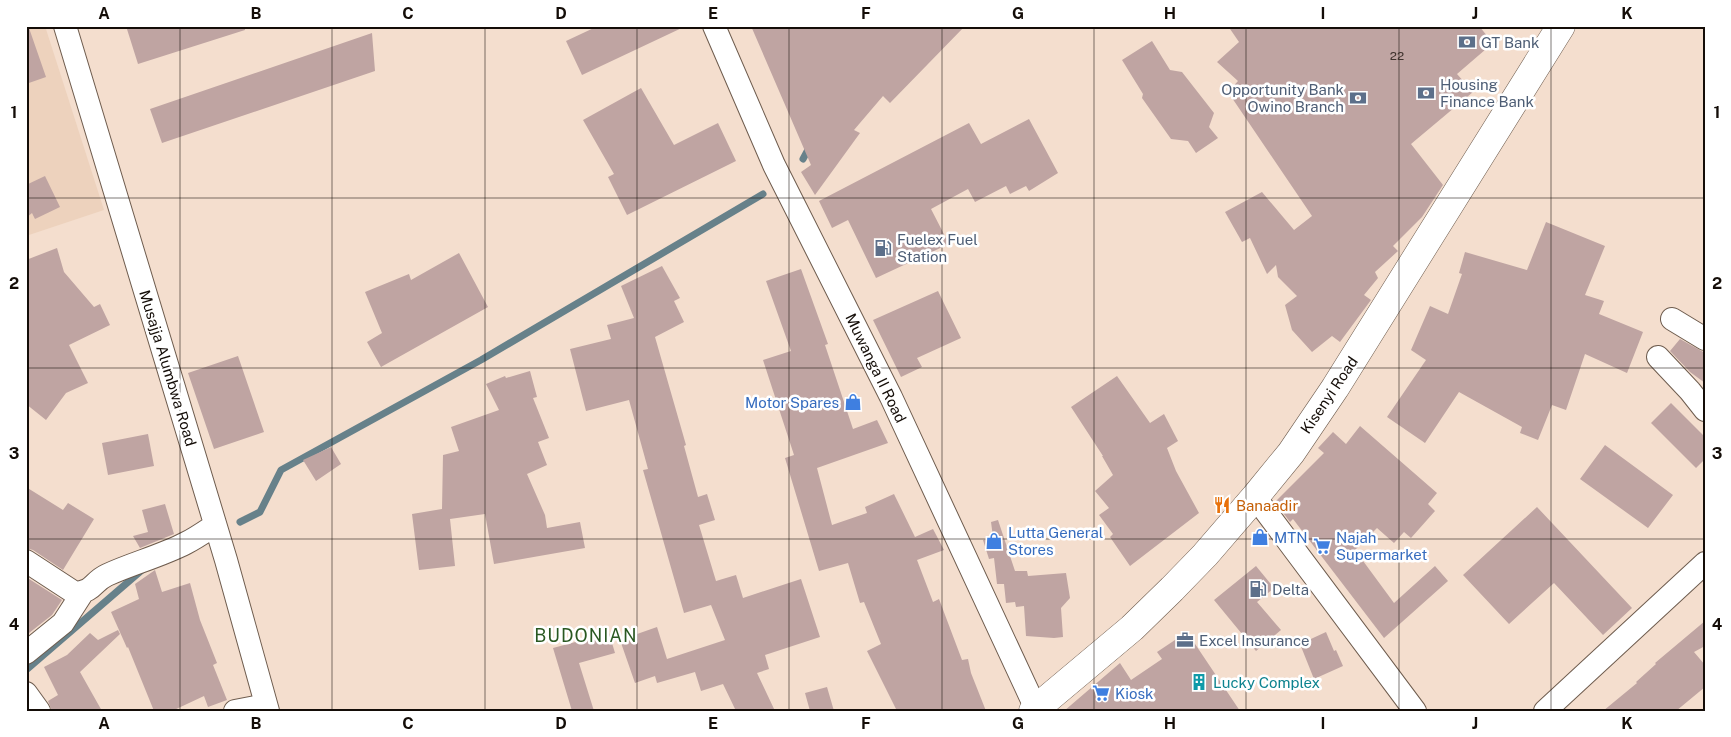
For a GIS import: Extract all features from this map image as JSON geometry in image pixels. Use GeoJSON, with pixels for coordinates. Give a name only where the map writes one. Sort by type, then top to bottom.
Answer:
{"type":"FeatureCollection","features":[{"type":"Feature","properties":{"kind":"main road","name":"Kisenyi Road"},"geometry":{"type":"LineString","coordinates":[[1036,710],[1132,628],[1205,555],[1290,453],[1335,388],[1561,26]]}},
{"type":"Feature","properties":{"kind":"street","name":"Musajja Alumbwa Road"},"geometry":{"type":"LineString","coordinates":[[65,26],[215,525],[267,708]]}},
{"type":"Feature","properties":{"kind":"street","name":"Muwanga II Road"},"geometry":{"type":"LineString","coordinates":[[714,26],[774,165],[891,397],[1036,710]]}},
{"type":"Feature","properties":{"kind":"street"},"geometry":{"type":"LineString","coordinates":[[1672,319],[1705,339]]}},
{"type":"Feature","properties":{"kind":"street"},"geometry":{"type":"LineString","coordinates":[[1658,357],[1690,390],[1705,410]]}},
{"type":"Feature","properties":{"kind":"street"},"geometry":{"type":"LineString","coordinates":[[1255,497],[1415,711]]}},
{"type":"Feature","properties":{"kind":"street"},"geometry":{"type":"LineString","coordinates":[[26,561],[75,593],[83,592],[92,589],[99,579],[186,543],[215,525]]}},
{"type":"Feature","properties":{"kind":"street"},"geometry":{"type":"LineString","coordinates":[[1545,711],[1705,563]]}},
{"type":"Feature","properties":{"kind":"street"},"geometry":{"type":"LineString","coordinates":[[26,653],[63,623],[83,592]]}},
{"type":"Feature","properties":{"kind":"street"},"geometry":{"type":"LineString","coordinates":[[26,693],[39,711]]}},
{"type":"Feature","properties":{"kind":"street"},"geometry":{"type":"LineString","coordinates":[[235,711],[267,708]]}},
{"type":"Feature","properties":{"kind":"shaded area"},"geometry":{"type":"Polygon","coordinates":[[[26,26],[45,26],[104,210],[26,236],[26,26]]]}},
{"type":"Feature","properties":{"kind":"building"},"geometry":{"type":"Polygon","coordinates":[[[126,26],[245,26],[245,30],[138,64],[126,26]]]}},
{"type":"Feature","properties":{"kind":"building"},"geometry":{"type":"Polygon","coordinates":[[[598,26],[686,26],[582,75],[566,41],[598,26]]]}},
{"type":"Feature","properties":{"kind":"building"},"geometry":{"type":"Polygon","coordinates":[[[751,26],[965,26],[890,103],[883,96],[854,130],[860,133],[815,195],[801,172],[811,165],[751,26]]]}},
{"type":"Feature","properties":{"kind":"building"},"geometry":{"type":"Polygon","coordinates":[[[1228,26],[1479,26],[1493,43],[1457,74],[1473,92],[1411,144],[1443,185],[1422,217],[1393,246],[1398,251],[1375,272],[1378,278],[1364,295],[1371,300],[1340,342],[1332,336],[1312,352],[1292,330],[1285,305],[1297,296],[1278,277],[1276,265],[1267,274],[1250,238],[1242,242],[1225,212],[1262,192],[1294,230],[1312,216],[1228,92],[1238,81],[1217,62],[1239,42],[1228,26]]]}},
{"type":"Feature","properties":{"kind":"building"},"geometry":{"type":"Polygon","coordinates":[[[29,28],[46,77],[26,84],[26,29],[29,28]]]}},
{"type":"Feature","properties":{"kind":"building"},"geometry":{"type":"Polygon","coordinates":[[[372,33],[375,71],[162,143],[150,109],[372,33]]]}},
{"type":"Feature","properties":{"kind":"building"},"geometry":{"type":"Polygon","coordinates":[[[1152,41],[1170,70],[1182,72],[1214,113],[1209,127],[1218,138],[1196,153],[1188,141],[1171,139],[1142,98],[1143,94],[1122,60],[1152,41]]]}},
{"type":"Feature","properties":{"kind":"building"},"geometry":{"type":"Polygon","coordinates":[[[641,88],[674,145],[718,123],[736,161],[627,215],[608,177],[614,174],[583,120],[641,88]]]}},
{"type":"Feature","properties":{"kind":"building"},"geometry":{"type":"Polygon","coordinates":[[[1029,119],[1058,173],[1029,191],[1026,186],[1010,194],[1006,186],[975,202],[968,189],[931,209],[949,244],[876,278],[848,220],[832,228],[819,201],[969,123],[981,144],[1029,119]]]}},
{"type":"Feature","properties":{"kind":"building"},"geometry":{"type":"Polygon","coordinates":[[[45,176],[60,207],[35,219],[32,213],[26,218],[26,185],[45,176]]]}},
{"type":"Feature","properties":{"kind":"building"},"geometry":{"type":"Polygon","coordinates":[[[1546,222],[1605,246],[1585,295],[1604,301],[1599,314],[1643,332],[1627,373],[1585,354],[1566,410],[1552,405],[1538,440],[1520,433],[1522,427],[1459,392],[1425,443],[1387,417],[1426,360],[1411,350],[1430,306],[1448,314],[1462,274],[1459,273],[1465,252],[1527,270],[1546,222]]]}},
{"type":"Feature","properties":{"kind":"building"},"geometry":{"type":"Polygon","coordinates":[[[57,248],[64,272],[94,307],[100,304],[110,325],[69,345],[88,383],[66,393],[46,420],[26,404],[26,260],[57,248]]]}},
{"type":"Feature","properties":{"kind":"building"},"geometry":{"type":"Polygon","coordinates":[[[459,253],[488,307],[381,367],[367,342],[382,333],[365,292],[409,274],[411,280],[459,253]]]}},
{"type":"Feature","properties":{"kind":"building"},"geometry":{"type":"Polygon","coordinates":[[[662,266],[680,298],[674,301],[684,322],[655,337],[686,445],[684,446],[698,497],[707,494],[715,520],[699,525],[716,581],[736,575],[743,598],[801,579],[820,637],[765,655],[769,669],[757,673],[775,711],[736,711],[723,684],[701,691],[695,672],[657,683],[655,676],[635,683],[620,640],[657,627],[667,659],[725,640],[711,605],[684,613],[643,470],[648,469],[629,400],[586,411],[570,349],[611,339],[607,325],[634,318],[621,286],[662,266]]]}},
{"type":"Feature","properties":{"kind":"building"},"geometry":{"type":"Polygon","coordinates":[[[801,269],[828,344],[825,345],[853,429],[877,420],[888,443],[817,468],[832,525],[867,513],[865,507],[894,494],[915,537],[933,529],[944,550],[917,560],[933,602],[939,599],[962,660],[968,659],[971,673],[986,711],[897,711],[867,651],[881,644],[864,602],[860,603],[848,563],[819,571],[785,458],[794,455],[763,360],[791,351],[766,281],[801,269]]]}},
{"type":"Feature","properties":{"kind":"building"},"geometry":{"type":"Polygon","coordinates":[[[938,291],[961,338],[917,358],[922,367],[901,377],[873,320],[938,291]]]}},
{"type":"Feature","properties":{"kind":"building"},"geometry":{"type":"Polygon","coordinates":[[[1680,339],[1705,353],[1705,383],[1690,372],[1670,351],[1680,339]]]}},
{"type":"Feature","properties":{"kind":"building"},"geometry":{"type":"Polygon","coordinates":[[[238,356],[264,432],[214,449],[188,373],[238,356]]]}},
{"type":"Feature","properties":{"kind":"building"},"geometry":{"type":"Polygon","coordinates":[[[530,371],[537,397],[533,398],[549,438],[538,442],[547,465],[527,474],[545,515],[547,528],[580,522],[585,548],[494,564],[485,514],[450,519],[455,566],[419,570],[412,514],[442,509],[443,455],[459,451],[451,427],[499,410],[486,384],[505,376],[506,378],[530,371]]]}},
{"type":"Feature","properties":{"kind":"building"},"geometry":{"type":"Polygon","coordinates":[[[1117,376],[1150,423],[1164,414],[1178,441],[1167,448],[1176,471],[1199,513],[1130,566],[1110,537],[1113,534],[1099,515],[1109,508],[1095,491],[1113,475],[1071,407],[1117,376]]]}},
{"type":"Feature","properties":{"kind":"building"},"geometry":{"type":"Polygon","coordinates":[[[1671,403],[1705,437],[1705,459],[1696,468],[1651,423],[1671,403]]]}},
{"type":"Feature","properties":{"kind":"building"},"geometry":{"type":"Polygon","coordinates":[[[1360,426],[1437,493],[1428,504],[1435,511],[1411,538],[1404,532],[1394,543],[1377,528],[1355,550],[1394,603],[1435,566],[1448,581],[1384,638],[1293,519],[1290,522],[1275,502],[1324,453],[1318,448],[1333,432],[1346,444],[1360,426]]]}},
{"type":"Feature","properties":{"kind":"building"},"geometry":{"type":"Polygon","coordinates":[[[148,434],[154,466],[108,475],[102,443],[148,434]]]}},
{"type":"Feature","properties":{"kind":"building"},"geometry":{"type":"Polygon","coordinates":[[[1605,445],[1673,495],[1648,528],[1580,479],[1605,445]]]}},
{"type":"Feature","properties":{"kind":"building"},"geometry":{"type":"Polygon","coordinates":[[[331,447],[341,464],[316,481],[303,460],[331,447]]]}},
{"type":"Feature","properties":{"kind":"building"},"geometry":{"type":"Polygon","coordinates":[[[26,487],[63,510],[68,503],[94,519],[63,570],[33,550],[26,548],[26,487]]]}},
{"type":"Feature","properties":{"kind":"building"},"geometry":{"type":"Polygon","coordinates":[[[165,504],[174,534],[140,548],[133,536],[148,532],[142,510],[165,504]]]}},
{"type":"Feature","properties":{"kind":"building"},"geometry":{"type":"Polygon","coordinates":[[[1537,507],[1632,608],[1603,635],[1554,583],[1509,624],[1463,575],[1537,507]]]}},
{"type":"Feature","properties":{"kind":"building"},"geometry":{"type":"Polygon","coordinates":[[[998,520],[1015,571],[1027,571],[1028,576],[1066,573],[1070,598],[1061,608],[1063,637],[1026,636],[1024,606],[1016,607],[1015,602],[1006,603],[1004,584],[997,584],[994,558],[989,559],[983,540],[993,537],[991,522],[998,520]]]}},
{"type":"Feature","properties":{"kind":"building"},"geometry":{"type":"Polygon","coordinates":[[[1256,566],[1274,588],[1257,602],[1281,630],[1256,651],[1214,600],[1256,566]]]}},
{"type":"Feature","properties":{"kind":"building"},"geometry":{"type":"Polygon","coordinates":[[[155,570],[162,592],[190,583],[200,620],[217,663],[213,665],[227,700],[208,707],[204,696],[172,711],[154,711],[128,647],[111,612],[139,599],[135,584],[155,570]]]}},
{"type":"Feature","properties":{"kind":"building"},"geometry":{"type":"Polygon","coordinates":[[[26,577],[62,600],[52,615],[29,633],[26,631],[26,577]]]}},
{"type":"Feature","properties":{"kind":"building"},"geometry":{"type":"Polygon","coordinates":[[[1705,621],[1705,646],[1694,652],[1705,665],[1705,687],[1676,711],[1603,711],[1637,683],[1655,663],[1705,621]]]}},
{"type":"Feature","properties":{"kind":"building"},"geometry":{"type":"Polygon","coordinates":[[[118,630],[120,634],[80,672],[102,711],[52,711],[48,701],[58,695],[44,667],[67,655],[90,633],[98,640],[118,630]]]}},
{"type":"Feature","properties":{"kind":"building"},"geometry":{"type":"Polygon","coordinates":[[[1187,632],[1240,711],[1064,711],[1120,663],[1131,680],[1162,659],[1157,652],[1187,632]]]}},
{"type":"Feature","properties":{"kind":"building"},"geometry":{"type":"Polygon","coordinates":[[[1326,632],[1343,666],[1314,679],[1300,644],[1326,632]]]}},
{"type":"Feature","properties":{"kind":"building"},"geometry":{"type":"Polygon","coordinates":[[[609,633],[615,653],[579,663],[594,711],[572,711],[553,648],[609,633]]]}},
{"type":"Feature","properties":{"kind":"building"},"geometry":{"type":"Polygon","coordinates":[[[827,687],[834,711],[810,711],[805,693],[827,687]]]}},
{"type":"Feature","properties":{"kind":"waterway"},"geometry":{"type":"LineString","coordinates":[[803,159],[810,146]]}},
{"type":"Feature","properties":{"kind":"waterway"},"geometry":{"type":"LineString","coordinates":[[240,522],[260,512],[281,470],[481,360],[763,194]]}},
{"type":"Feature","properties":{"kind":"waterway"},"geometry":{"type":"LineString","coordinates":[[26,670],[142,570]]}},
{"type":"Feature","properties":{"kind":"place","name":"GT Bank"},"geometry":{"type":"Point","coordinates":[1467,42]}},
{"type":"Feature","properties":{"kind":"place","name":"Housing Finance Bank"},"geometry":{"type":"Point","coordinates":[1426,93]}},
{"type":"Feature","properties":{"kind":"place","name":"Opportunity Bank Owino Branch"},"geometry":{"type":"Point","coordinates":[1358,98]}},
{"type":"Feature","properties":{"kind":"place","name":"Fuelex Fuel Station"},"geometry":{"type":"Point","coordinates":[883,248]}},
{"type":"Feature","properties":{"kind":"place","name":"Motor Spares"},"geometry":{"type":"Point","coordinates":[853,402]}},
{"type":"Feature","properties":{"kind":"place","name":"Banaadir"},"geometry":{"type":"Point","coordinates":[1222,505]}},
{"type":"Feature","properties":{"kind":"place","name":"MTN"},"geometry":{"type":"Point","coordinates":[1260,537]}},
{"type":"Feature","properties":{"kind":"place","name":"Lutta General Stores"},"geometry":{"type":"Point","coordinates":[994,541]}},
{"type":"Feature","properties":{"kind":"place","name":"Najah Supermarket"},"geometry":{"type":"Point","coordinates":[1322,546]}},
{"type":"Feature","properties":{"kind":"place","name":"Delta"},"geometry":{"type":"Point","coordinates":[1258,589]}},
{"type":"Feature","properties":{"kind":"place","name":"Excel Insurance"},"geometry":{"type":"Point","coordinates":[1185,640]}},
{"type":"Feature","properties":{"kind":"place","name":"Lucky Complex"},"geometry":{"type":"Point","coordinates":[1199,682]}},
{"type":"Feature","properties":{"kind":"place","name":"Kiosk"},"geometry":{"type":"Point","coordinates":[1101,693]}},
{"type":"Feature","properties":{"kind":"district","name":"BUDONIAN"},"geometry":{"type":"Point","coordinates":[586,635]}}]}
